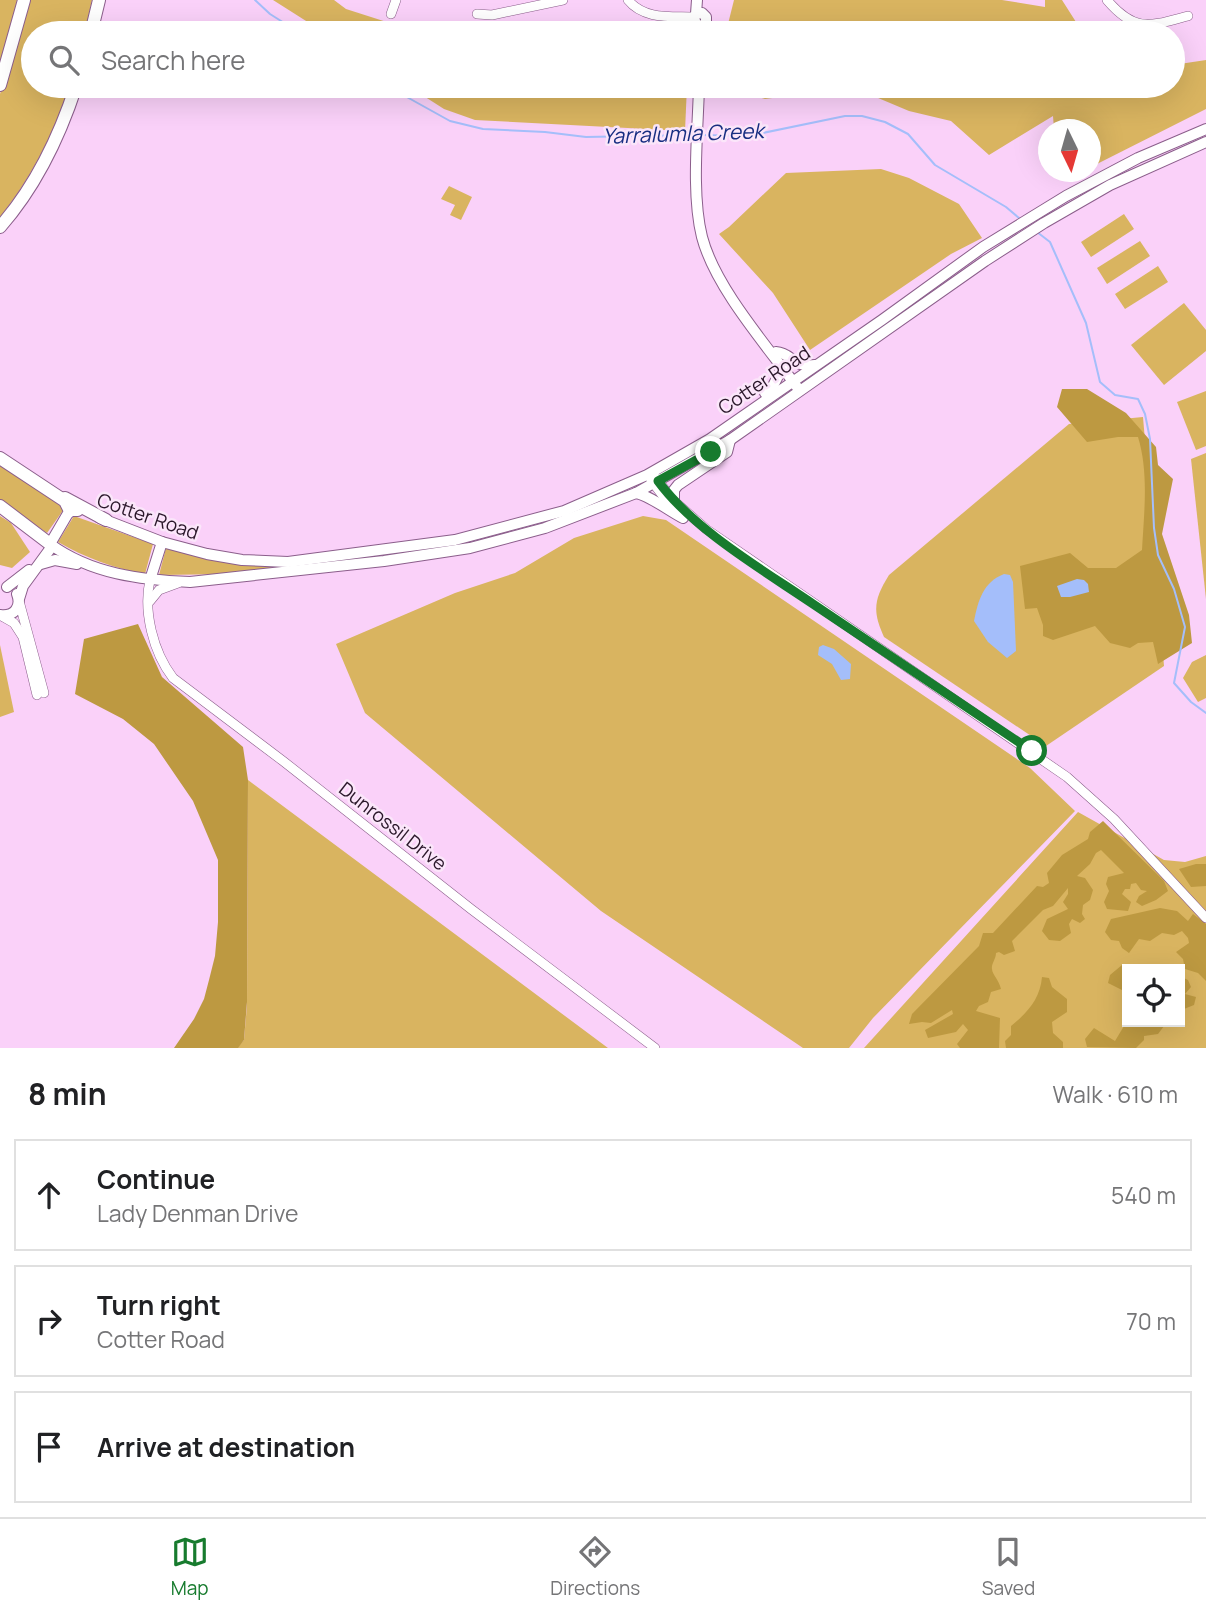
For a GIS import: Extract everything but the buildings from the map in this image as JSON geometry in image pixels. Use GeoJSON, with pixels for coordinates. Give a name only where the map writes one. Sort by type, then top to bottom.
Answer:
{"type":"FeatureCollection","features":[{"type":"Feature","properties":{"kind":"highway"},"geometry":{"type":"LineString","coordinates":[[0,85],[24,0]]}},
{"type":"Feature","properties":{"kind":"highway"},"geometry":{"type":"LineString","coordinates":[[94,21],[99,0]]}},
{"type":"Feature","properties":{"kind":"highway"},"geometry":{"type":"LineString","coordinates":[[0,227],[24,197],[50,152],[71,98]]}},
{"type":"Feature","properties":{"kind":"highway"},"geometry":{"type":"LineString","coordinates":[[0,458],[66,502],[70,511]]}},
{"type":"Feature","properties":{"kind":"highway"},"geometry":{"type":"LineString","coordinates":[[55,494],[106,520]]}},
{"type":"Feature","properties":{"kind":"highway"},"geometry":{"type":"LineString","coordinates":[[0,506],[50,544]]}},
{"type":"Feature","properties":{"kind":"main road"},"geometry":{"type":"LineString","coordinates":[[697,0],[699,21]]}},
{"type":"Feature","properties":{"kind":"main road"},"geometry":{"type":"LineString","coordinates":[[699,21],[703,0]]}},
{"type":"Feature","properties":{"kind":"main road"},"geometry":{"type":"LineString","coordinates":[[699,98],[697,210],[706,251],[733,297],[798,384]]}},
{"type":"Feature","properties":{"kind":"main road","name":"Cotter Road"},"geometry":{"type":"LineString","coordinates":[[1206,129],[1108,173],[983,247],[819,364],[798,384],[730,440],[653,478],[548,516],[476,535],[414,546],[288,562],[207,554],[162,542],[79,511],[70,511],[50,544],[100,569],[150,580],[190,582],[384,561],[470,548],[545,528],[636,493],[653,478],[721,431],[798,384],[1044,223],[1110,185],[1206,142]]}},
{"type":"Feature","properties":{"kind":"main road"},"geometry":{"type":"LineString","coordinates":[[772,349],[782,352],[803,366],[819,364]]}},
{"type":"Feature","properties":{"kind":"main road"},"geometry":{"type":"LineString","coordinates":[[772,349],[782,368],[798,384]]}},
{"type":"Feature","properties":{"kind":"main road"},"geometry":{"type":"LineString","coordinates":[[721,431],[729,418],[773,386],[782,368]]}},
{"type":"Feature","properties":{"kind":"main road"},"geometry":{"type":"LineString","coordinates":[[674,501],[674,490],[678,485],[727,452],[730,440]]}},
{"type":"Feature","properties":{"kind":"main road"},"geometry":{"type":"LineString","coordinates":[[636,493],[683,517]]}},
{"type":"Feature","properties":{"kind":"main road"},"geometry":{"type":"LineString","coordinates":[[150,580],[162,542]]}},
{"type":"Feature","properties":{"kind":"main road"},"geometry":{"type":"LineString","coordinates":[[0,615],[12,614],[18,608],[23,586],[41,564],[50,544]]}},
{"type":"Feature","properties":{"kind":"main road"},"geometry":{"type":"LineString","coordinates":[[3,586],[27,572],[50,544]]}},
{"type":"Feature","properties":{"kind":"main road"},"geometry":{"type":"LineString","coordinates":[[41,564],[55,559],[100,569]]}},
{"type":"Feature","properties":{"kind":"main road"},"geometry":{"type":"LineString","coordinates":[[3,586],[16,592],[19,600]]}},
{"type":"Feature","properties":{"kind":"street"},"geometry":{"type":"LineString","coordinates":[[391,14],[396,0]]}},
{"type":"Feature","properties":{"kind":"street"},"geometry":{"type":"LineString","coordinates":[[477,14],[492,15],[563,0]]}},
{"type":"Feature","properties":{"kind":"street"},"geometry":{"type":"LineString","coordinates":[[628,0],[642,12],[686,21]]}},
{"type":"Feature","properties":{"kind":"street"},"geometry":{"type":"LineString","coordinates":[[1107,0],[1130,21]]}},
{"type":"Feature","properties":{"kind":"street"},"geometry":{"type":"LineString","coordinates":[[1168,21],[1188,16]]}},
{"type":"Feature","properties":{"kind":"street"},"geometry":{"type":"LineString","coordinates":[[653,478],[706,529],[1067,777],[1114,819],[1206,918]]}},
{"type":"Feature","properties":{"kind":"street"},"geometry":{"type":"LineString","coordinates":[[653,478],[664,500],[683,517],[706,529]]}},
{"type":"Feature","properties":{"kind":"street","name":"Dunrossil Drive"},"geometry":{"type":"LineString","coordinates":[[150,580],[152,632],[158,652],[169,673],[180,684],[654,1048]]}},
{"type":"Feature","properties":{"kind":"street"},"geometry":{"type":"LineString","coordinates":[[149,604],[153,595],[162,587],[190,582]]}},
{"type":"Feature","properties":{"kind":"street"},"geometry":{"type":"LineString","coordinates":[[0,615],[14,623],[23,637],[40,694],[19,600]]}},
{"type":"Feature","properties":{"kind":"shaded area"},"geometry":{"type":"Polygon","coordinates":[[[0,0],[17,0],[7,47],[0,63],[0,0]]]}},
{"type":"Feature","properties":{"kind":"shaded area"},"geometry":{"type":"Polygon","coordinates":[[[28,0],[92,0],[88,21],[22,21],[28,0]]]}},
{"type":"Feature","properties":{"kind":"shaded area"},"geometry":{"type":"Polygon","coordinates":[[[273,0],[334,0],[346,9],[384,21],[306,21],[273,0]]]}},
{"type":"Feature","properties":{"kind":"shaded area"},"geometry":{"type":"Polygon","coordinates":[[[734,0],[1002,0],[1045,7],[1045,0],[1062,0],[1075,21],[729,21],[734,0]]]}},
{"type":"Feature","properties":{"kind":"shaded area"},"geometry":{"type":"Polygon","coordinates":[[[21,24],[21,98],[65,98],[41,154],[0,217],[0,94],[21,24]]]}},
{"type":"Feature","properties":{"kind":"shaded area"},"geometry":{"type":"Polygon","coordinates":[[[1206,60],[1206,109],[1101,162],[1101,119],[1053,119],[1053,116],[1038,119],[1038,125],[989,155],[951,121],[909,111],[878,98],[1185,98],[1185,63],[1206,60]]]}},
{"type":"Feature","properties":{"kind":"shaded area"},"geometry":{"type":"Polygon","coordinates":[[[427,98],[686,98],[685,131],[475,120],[444,109],[427,98]]]}},
{"type":"Feature","properties":{"kind":"shaded area"},"geometry":{"type":"Polygon","coordinates":[[[881,169],[909,178],[959,204],[982,238],[951,254],[810,350],[773,293],[719,234],[786,173],[881,169]]]}},
{"type":"Feature","properties":{"kind":"shaded area"},"geometry":{"type":"Polygon","coordinates":[[[449,186],[472,197],[461,220],[450,215],[455,205],[441,199],[449,186]]]}},
{"type":"Feature","properties":{"kind":"shaded area"},"geometry":{"type":"Polygon","coordinates":[[[1124,214],[1134,229],[1091,257],[1081,242],[1124,214]]]}},
{"type":"Feature","properties":{"kind":"shaded area"},"geometry":{"type":"Polygon","coordinates":[[[1140,241],[1150,256],[1107,284],[1097,268],[1140,241]]]}},
{"type":"Feature","properties":{"kind":"shaded area"},"geometry":{"type":"Polygon","coordinates":[[[1158,266],[1168,282],[1125,309],[1115,294],[1158,266]]]}},
{"type":"Feature","properties":{"kind":"shaded area"},"geometry":{"type":"Polygon","coordinates":[[[1184,303],[1206,330],[1206,351],[1164,385],[1131,345],[1184,303]]]}},
{"type":"Feature","properties":{"kind":"shaded area"},"geometry":{"type":"Polygon","coordinates":[[[1062,389],[1087,389],[1126,413],[1156,447],[1158,465],[1173,479],[1162,534],[1189,615],[1192,643],[1158,664],[1153,642],[1138,643],[1130,648],[1110,643],[1095,626],[1053,640],[1043,636],[1043,625],[1037,608],[1025,609],[1020,566],[1070,553],[1088,568],[1116,568],[1142,550],[1145,479],[1138,437],[1087,442],[1057,407],[1062,389]]]}},
{"type":"Feature","properties":{"kind":"shaded area"},"geometry":{"type":"Polygon","coordinates":[[[1206,391],[1206,446],[1196,450],[1177,402],[1206,391]]]}},
{"type":"Feature","properties":{"kind":"shaded area"},"geometry":{"type":"Polygon","coordinates":[[[1143,417],[1164,666],[1046,746],[884,637],[876,612],[880,591],[889,575],[1069,424],[1143,417]]]}},
{"type":"Feature","properties":{"kind":"shaded area"},"geometry":{"type":"Polygon","coordinates":[[[1206,453],[1206,599],[1191,459],[1206,453]]]}},
{"type":"Feature","properties":{"kind":"shaded area"},"geometry":{"type":"Polygon","coordinates":[[[0,463],[51,497],[64,509],[47,533],[0,500],[0,463]]]}},
{"type":"Feature","properties":{"kind":"shaded area"},"geometry":{"type":"Polygon","coordinates":[[[0,516],[11,523],[30,552],[12,568],[0,565],[0,516]]]}},
{"type":"Feature","properties":{"kind":"shaded area"},"geometry":{"type":"Polygon","coordinates":[[[74,516],[153,544],[145,574],[100,562],[58,542],[74,516]]]}},
{"type":"Feature","properties":{"kind":"shaded area"},"geometry":{"type":"Polygon","coordinates":[[[643,516],[666,520],[1030,768],[1075,811],[873,1018],[849,1048],[803,1048],[601,911],[365,713],[336,644],[455,593],[515,573],[574,538],[643,516]]]}},
{"type":"Feature","properties":{"kind":"shaded area"},"geometry":{"type":"Polygon","coordinates":[[[166,548],[221,562],[294,564],[233,574],[159,575],[166,548]]]}},
{"type":"Feature","properties":{"kind":"shaded area"},"geometry":{"type":"Polygon","coordinates":[[[138,624],[162,677],[243,747],[248,780],[247,1002],[244,1040],[238,1048],[174,1048],[204,999],[215,956],[218,922],[218,860],[193,801],[154,744],[123,719],[75,694],[84,639],[138,624]]]}},
{"type":"Feature","properties":{"kind":"shaded area"},"geometry":{"type":"Polygon","coordinates":[[[0,645],[14,712],[0,717],[0,645]]]}},
{"type":"Feature","properties":{"kind":"shaded area"},"geometry":{"type":"Polygon","coordinates":[[[1206,655],[1206,698],[1198,702],[1183,678],[1192,662],[1206,655]]]}},
{"type":"Feature","properties":{"kind":"shaded area"},"geometry":{"type":"Polygon","coordinates":[[[248,780],[608,1048],[237,1048],[244,1040],[247,1005],[248,780]]]}},
{"type":"Feature","properties":{"kind":"shaded area"},"geometry":{"type":"Polygon","coordinates":[[[1078,812],[1164,860],[1185,862],[1206,856],[1206,1048],[864,1048],[1078,812]]]}},
{"type":"Feature","properties":{"kind":"shaded area"},"geometry":{"type":"Polygon","coordinates":[[[1103,821],[1164,881],[1168,891],[1142,906],[1136,902],[1139,896],[1147,891],[1141,890],[1136,883],[1131,884],[1130,889],[1125,889],[1122,894],[1131,902],[1128,911],[1107,909],[1104,902],[1109,891],[1106,884],[1108,877],[1124,873],[1101,850],[1077,876],[1085,878],[1093,890],[1090,900],[1083,905],[1082,914],[1085,919],[1080,923],[1072,919],[1069,924],[1071,933],[1060,941],[1049,940],[1042,931],[1047,919],[1068,909],[1063,902],[1068,888],[1053,906],[1043,910],[1012,941],[1015,951],[1004,955],[996,953],[992,969],[1001,989],[991,992],[988,1002],[979,1006],[976,1011],[1000,1018],[999,1048],[960,1048],[957,1044],[968,1030],[963,1024],[956,1032],[928,1038],[925,1030],[953,1014],[952,1010],[931,1023],[909,1024],[912,1014],[979,946],[983,933],[993,933],[1037,886],[1043,887],[1049,883],[1047,873],[1062,855],[1088,839],[1090,832],[1103,821]]]}},
{"type":"Feature","properties":{"kind":"shaded area"},"geometry":{"type":"Polygon","coordinates":[[[1206,864],[1206,886],[1191,887],[1179,869],[1206,864]]]}},
{"type":"Feature","properties":{"kind":"shaded area"},"geometry":{"type":"Polygon","coordinates":[[[1160,908],[1177,911],[1188,921],[1193,914],[1206,924],[1206,981],[1198,973],[1185,969],[1183,959],[1176,952],[1189,943],[1182,931],[1174,935],[1162,933],[1150,941],[1139,939],[1129,953],[1122,948],[1119,941],[1111,940],[1105,932],[1111,919],[1160,908]]]}},
{"type":"Feature","properties":{"kind":"shaded area"},"geometry":{"type":"Polygon","coordinates":[[[1122,965],[1122,990],[1108,983],[1110,975],[1122,965]]]}},
{"type":"Feature","properties":{"kind":"shaded area"},"geometry":{"type":"Polygon","coordinates":[[[1042,977],[1049,978],[1052,987],[1067,999],[1067,1012],[1052,1022],[1053,1033],[1063,1042],[1063,1048],[1006,1048],[1005,1041],[1011,1035],[1011,1026],[1032,1005],[1039,992],[1042,977]]]}},
{"type":"Feature","properties":{"kind":"shaded area"},"geometry":{"type":"Polygon","coordinates":[[[1185,978],[1188,980],[1191,987],[1185,994],[1185,978]]]}},
{"type":"Feature","properties":{"kind":"shaded area"},"geometry":{"type":"Polygon","coordinates":[[[1185,994],[1196,997],[1194,1005],[1185,1009],[1185,994]]]}},
{"type":"Feature","properties":{"kind":"shaded area"},"geometry":{"type":"Polygon","coordinates":[[[1123,1027],[1163,1027],[1158,1034],[1144,1036],[1144,1040],[1136,1048],[1087,1047],[1085,1039],[1094,1028],[1115,1041],[1123,1027]]]}},
{"type":"Feature","properties":{"kind":"water"},"geometry":{"type":"Polygon","coordinates":[[[1004,574],[1010,575],[1013,582],[1016,651],[1007,658],[988,642],[974,621],[986,587],[1004,574]]]}},
{"type":"Feature","properties":{"kind":"water"},"geometry":{"type":"Polygon","coordinates":[[[1077,579],[1088,584],[1089,592],[1061,597],[1057,586],[1077,579]]]}},
{"type":"Feature","properties":{"kind":"water"},"geometry":{"type":"Polygon","coordinates":[[[823,645],[834,649],[851,664],[850,679],[841,680],[832,664],[818,655],[819,647],[823,645]]]}},
{"type":"Feature","properties":{"kind":"waterway","name":"Yarralumla Creek"},"geometry":{"type":"LineString","coordinates":[[255,0],[281,21]]}},
{"type":"Feature","properties":{"kind":"waterway","name":"Yarralumla Creek"},"geometry":{"type":"LineString","coordinates":[[409,98],[450,121],[483,129],[586,137],[691,135]]}},
{"type":"Feature","properties":{"kind":"waterway","name":"Yarralumla Creek"},"geometry":{"type":"LineString","coordinates":[[700,135],[748,136],[845,116],[862,116],[885,122],[908,134],[935,165],[1006,207],[1019,218]]}},
{"type":"Feature","properties":{"kind":"waterway","name":"Yarralumla Creek"},"geometry":{"type":"LineString","coordinates":[[1037,232],[1050,242],[1086,323],[1100,382],[1115,395],[1138,399],[1145,414],[1150,439],[1154,528],[1158,555],[1174,589],[1185,627],[1174,683],[1191,702],[1206,713]]}},
{"type":"Feature","properties":{"kind":"route"},"geometry":{"type":"LineString","coordinates":[[711,452],[658,481],[674,501],[706,529],[782,583],[1032,751]]}}]}
